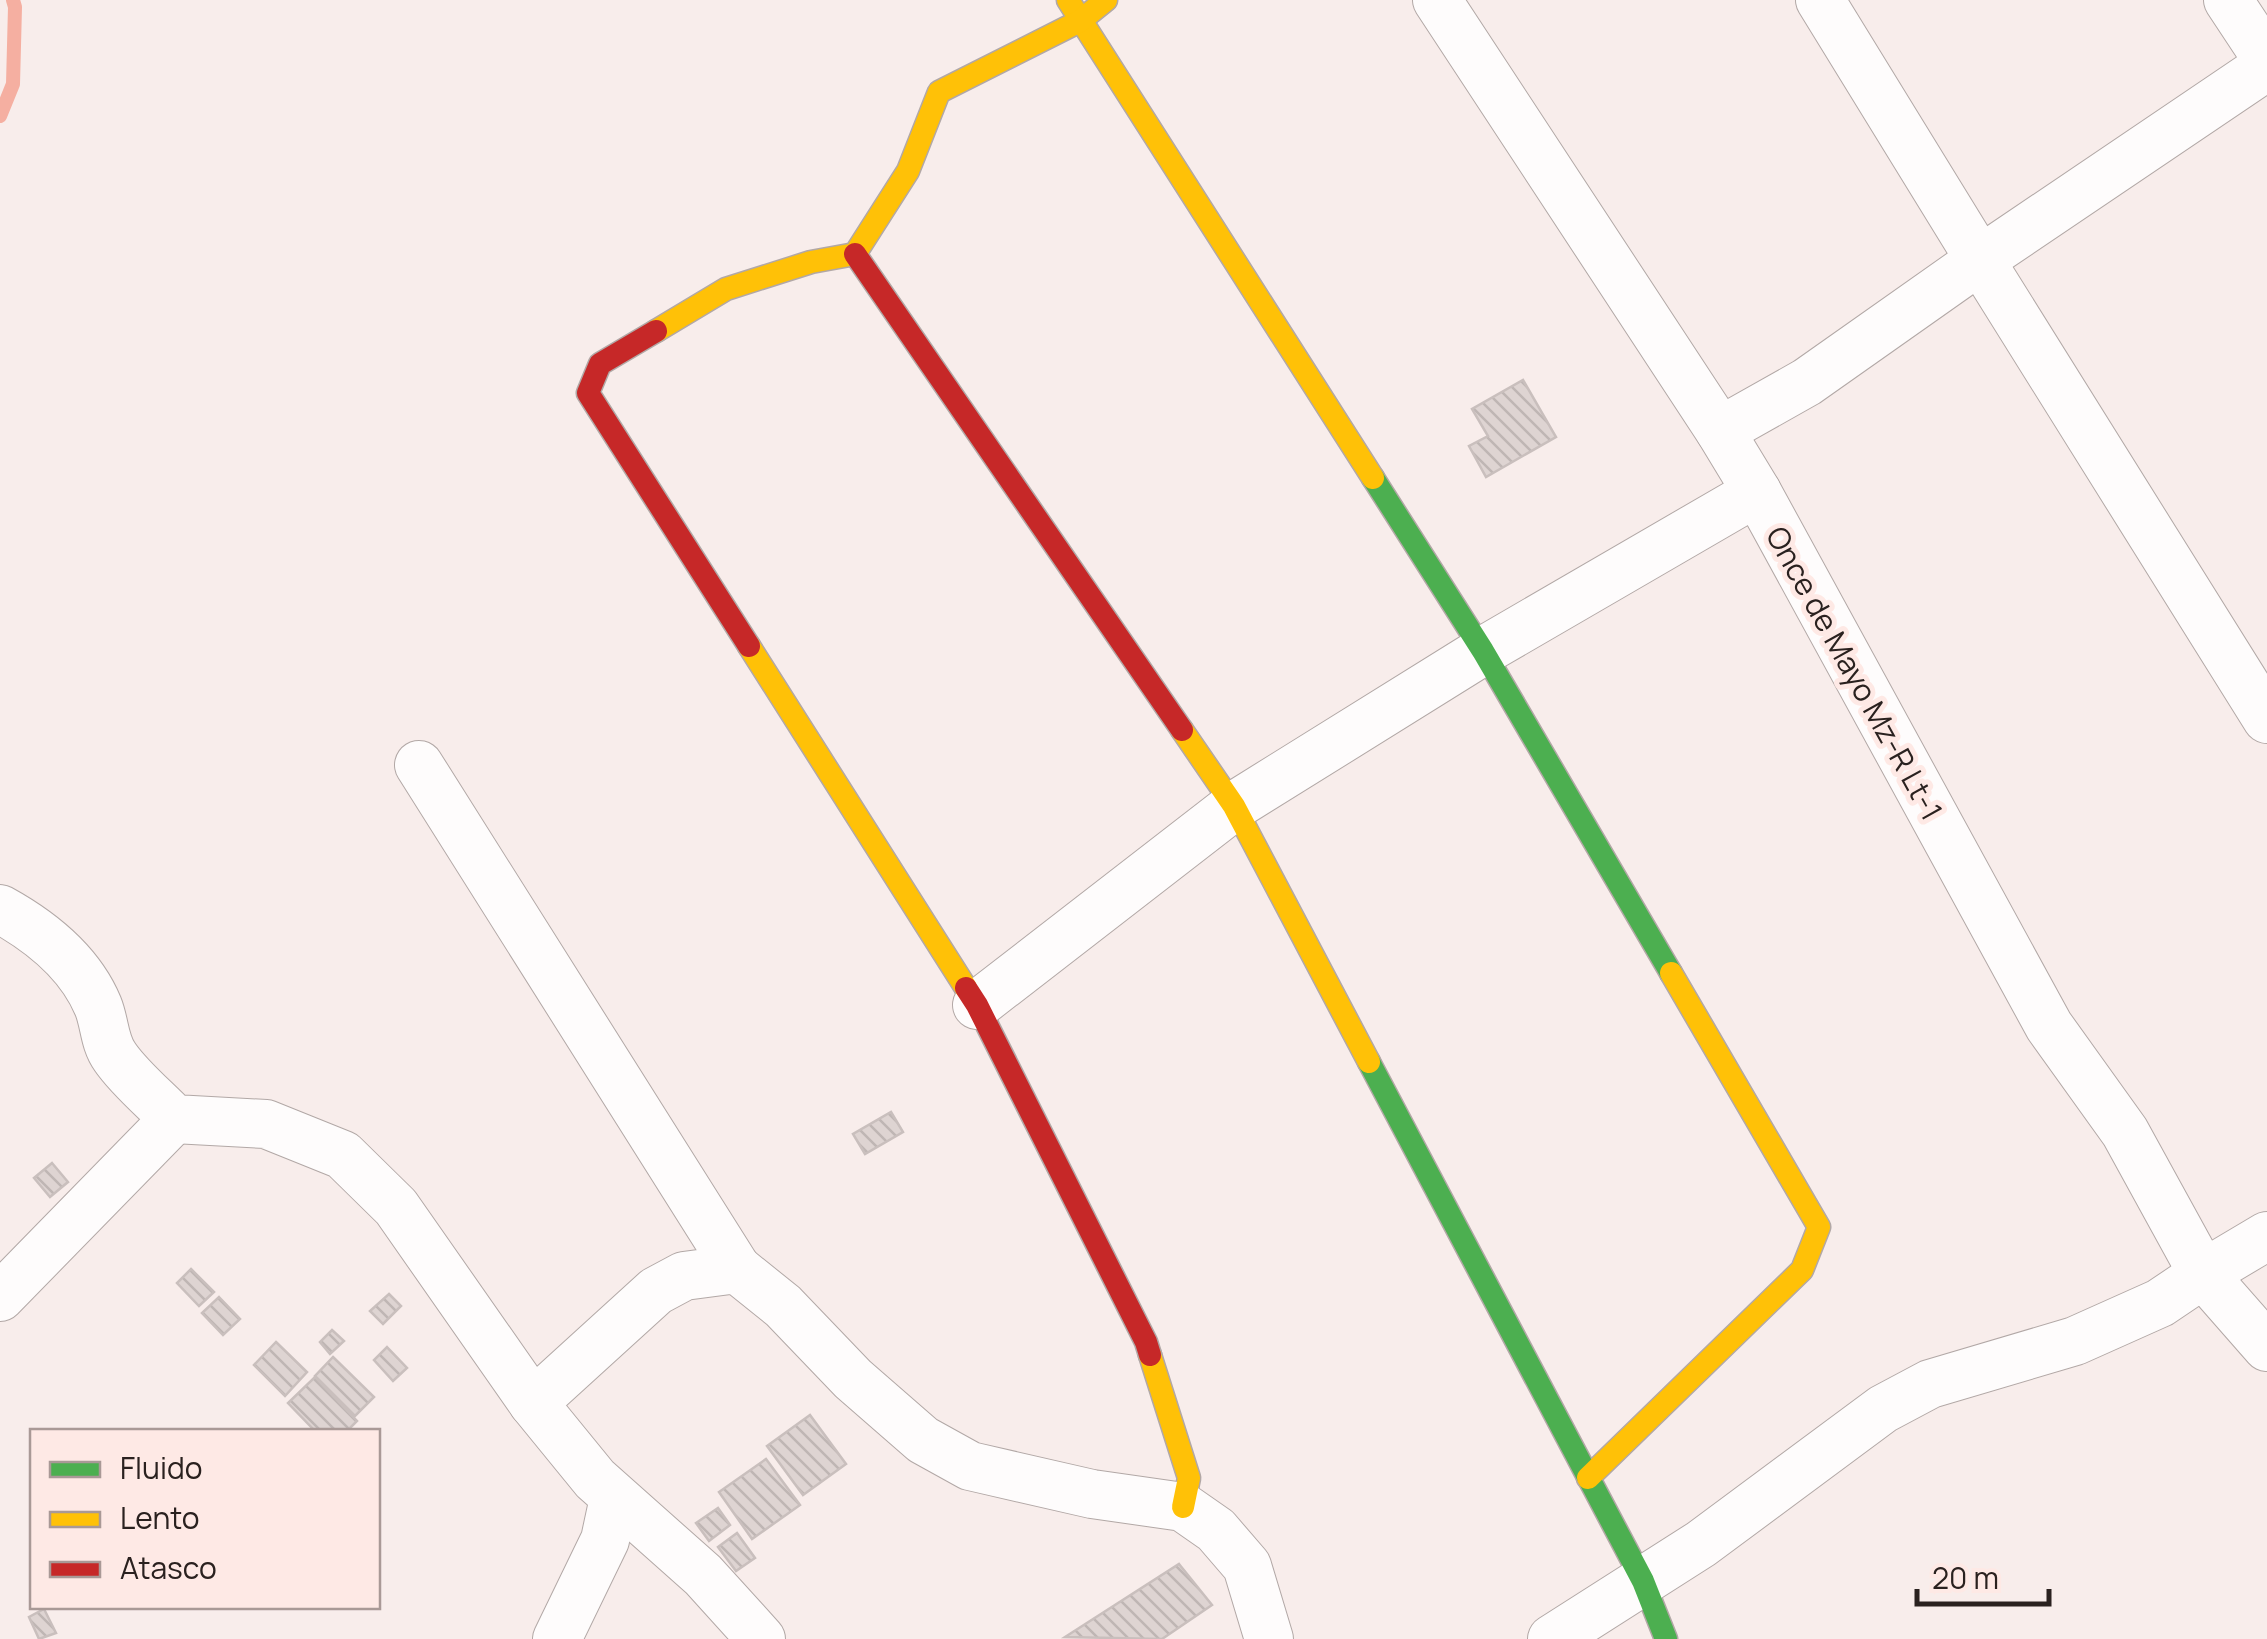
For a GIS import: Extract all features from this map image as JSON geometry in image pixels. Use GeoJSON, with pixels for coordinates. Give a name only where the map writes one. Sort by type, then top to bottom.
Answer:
{"type":"FeatureCollection","features":[{"type":"Feature","properties":{"kind":"street"},"geometry":{"type":"LineString","coordinates":[[1068,0],[1483,650],[1819,1227],[1802,1270],[1588,1478]]}},
{"type":"Feature","properties":{"kind":"street"},"geometry":{"type":"LineString","coordinates":[[1106,0],[1080,21],[939,92],[908,171],[856,254],[811,262],[726,289],[600,364],[588,394],[976,1006],[1146,1342],[1189,1478],[1183,1507]]}},
{"type":"Feature","properties":{"kind":"street","name":"Once de Mayo Mz-R Lt-1"},"geometry":{"type":"LineString","coordinates":[[1438,0],[1757,492],[2049,1026],[2125,1132],[2203,1274],[2267,1347]]}},
{"type":"Feature","properties":{"kind":"street"},"geometry":{"type":"LineString","coordinates":[[1820,0],[2267,719]]}},
{"type":"Feature","properties":{"kind":"street"},"geometry":{"type":"LineString","coordinates":[[1720,431],[1808,382],[2267,62],[2228,0]]}},
{"type":"Feature","properties":{"kind":"street"},"geometry":{"type":"LineString","coordinates":[[856,254],[1234,806],[1643,1581],[1666,1639]]}},
{"type":"Feature","properties":{"kind":"street"},"geometry":{"type":"LineString","coordinates":[[976,1006],[1234,806],[1483,650],[1757,492]]}},
{"type":"Feature","properties":{"kind":"street"},"geometry":{"type":"LineString","coordinates":[[420,765],[737,1269],[783,1306],[853,1379],[923,1440],[970,1466],[1092,1494],[1183,1507],[1216,1530],[1247,1566],[1270,1639]]}},
{"type":"Feature","properties":{"kind":"street"},"geometry":{"type":"LineString","coordinates":[[0,909],[48,940],[78,972],[98,1007],[114,1057],[174,1120],[266,1124],[342,1155],[396,1207],[533,1404],[595,1479],[703,1575],[761,1639]]}},
{"type":"Feature","properties":{"kind":"street"},"geometry":{"type":"LineString","coordinates":[[0,1297],[174,1120]]}},
{"type":"Feature","properties":{"kind":"street"},"geometry":{"type":"LineString","coordinates":[[1552,1639],[1701,1544],[1883,1409],[1930,1384],[2075,1342],[2160,1303],[2267,1236]]}},
{"type":"Feature","properties":{"kind":"street"},"geometry":{"type":"LineString","coordinates":[[533,1404],[656,1291],[684,1276],[737,1269]]}},
{"type":"Feature","properties":{"kind":"street"},"geometry":{"type":"LineString","coordinates":[[557,1639],[604,1540],[614,1498]]}},
{"type":"Feature","properties":{"kind":"building"},"geometry":{"type":"Polygon","coordinates":[[[1523,380],[1556,437],[1486,477],[1469,446],[1488,436],[1472,409],[1523,380]]]}},
{"type":"Feature","properties":{"kind":"building"},"geometry":{"type":"Polygon","coordinates":[[[891,1112],[903,1132],[865,1154],[853,1134],[891,1112]]]}},
{"type":"Feature","properties":{"kind":"building"},"geometry":{"type":"Polygon","coordinates":[[[52,1163],[68,1182],[50,1197],[34,1178],[52,1163]]]}},
{"type":"Feature","properties":{"kind":"building"},"geometry":{"type":"Polygon","coordinates":[[[191,1269],[214,1292],[199,1306],[177,1283],[191,1269]]]}},
{"type":"Feature","properties":{"kind":"building"},"geometry":{"type":"Polygon","coordinates":[[[389,1294],[401,1306],[383,1324],[370,1311],[389,1294]]]}},
{"type":"Feature","properties":{"kind":"building"},"geometry":{"type":"Polygon","coordinates":[[[219,1297],[240,1319],[223,1335],[202,1313],[219,1297]]]}},
{"type":"Feature","properties":{"kind":"building"},"geometry":{"type":"Polygon","coordinates":[[[332,1330],[344,1341],[330,1354],[320,1342],[332,1330]]]}},
{"type":"Feature","properties":{"kind":"building"},"geometry":{"type":"Polygon","coordinates":[[[276,1342],[307,1372],[285,1396],[254,1365],[276,1342]]]}},
{"type":"Feature","properties":{"kind":"building"},"geometry":{"type":"Polygon","coordinates":[[[387,1347],[407,1368],[393,1381],[374,1360],[387,1347]]]}},
{"type":"Feature","properties":{"kind":"building"},"geometry":{"type":"Polygon","coordinates":[[[333,1357],[374,1397],[355,1416],[315,1376],[333,1357]]]}},
{"type":"Feature","properties":{"kind":"building"},"geometry":{"type":"Polygon","coordinates":[[[315,1377],[357,1421],[349,1429],[313,1429],[288,1403],[315,1377]]]}},
{"type":"Feature","properties":{"kind":"building"},"geometry":{"type":"Polygon","coordinates":[[[810,1415],[846,1464],[803,1495],[767,1446],[810,1415]]]}},
{"type":"Feature","properties":{"kind":"building"},"geometry":{"type":"Polygon","coordinates":[[[766,1459],[800,1505],[752,1539],[719,1492],[766,1459]]]}},
{"type":"Feature","properties":{"kind":"building"},"geometry":{"type":"Polygon","coordinates":[[[718,1508],[730,1525],[709,1541],[696,1523],[718,1508]]]}},
{"type":"Feature","properties":{"kind":"building"},"geometry":{"type":"Polygon","coordinates":[[[737,1533],[755,1558],[736,1571],[718,1547],[737,1533]]]}},
{"type":"Feature","properties":{"kind":"building"},"geometry":{"type":"Polygon","coordinates":[[[1179,1564],[1212,1605],[1162,1639],[1065,1637],[1179,1564]]]}},
{"type":"Feature","properties":{"kind":"building"},"geometry":{"type":"Polygon","coordinates":[[[44,1609],[56,1633],[39,1639],[29,1617],[44,1609]]]}},
{"type":"Feature","properties":{"kind":"waterway"},"geometry":{"type":"LineString","coordinates":[[0,116],[13,84],[13,0]]}},
{"type":"Feature","properties":{"kind":"traffic: fast"},"geometry":{"type":"LineString","coordinates":[[1373,478],[1483,651],[1671,973]]}},
{"type":"Feature","properties":{"kind":"traffic: fast"},"geometry":{"type":"LineString","coordinates":[[1369,1062],[1643,1581],[1666,1639]]}},
{"type":"Feature","properties":{"kind":"traffic: slow"},"geometry":{"type":"LineString","coordinates":[[1068,0],[1373,478]]}},
{"type":"Feature","properties":{"kind":"traffic: slow"},"geometry":{"type":"LineString","coordinates":[[656,331],[726,289],[811,262],[855,254],[908,171],[939,92],[1080,21],[1106,0]]}},
{"type":"Feature","properties":{"kind":"traffic: slow"},"geometry":{"type":"LineString","coordinates":[[749,646],[966,988]]}},
{"type":"Feature","properties":{"kind":"traffic: slow"},"geometry":{"type":"LineString","coordinates":[[1182,730],[1234,806],[1369,1062]]}},
{"type":"Feature","properties":{"kind":"traffic: slow"},"geometry":{"type":"LineString","coordinates":[[1588,1478],[1802,1270],[1819,1227],[1671,973]]}},
{"type":"Feature","properties":{"kind":"traffic: slow"},"geometry":{"type":"LineString","coordinates":[[1150,1355],[1189,1478],[1183,1507]]}},
{"type":"Feature","properties":{"kind":"traffic: jam"},"geometry":{"type":"LineString","coordinates":[[855,254],[1182,730]]}},
{"type":"Feature","properties":{"kind":"traffic: jam"},"geometry":{"type":"LineString","coordinates":[[656,331],[600,364],[588,393],[749,646]]}},
{"type":"Feature","properties":{"kind":"traffic: jam"},"geometry":{"type":"LineString","coordinates":[[966,988],[1150,1355]]}}]}
